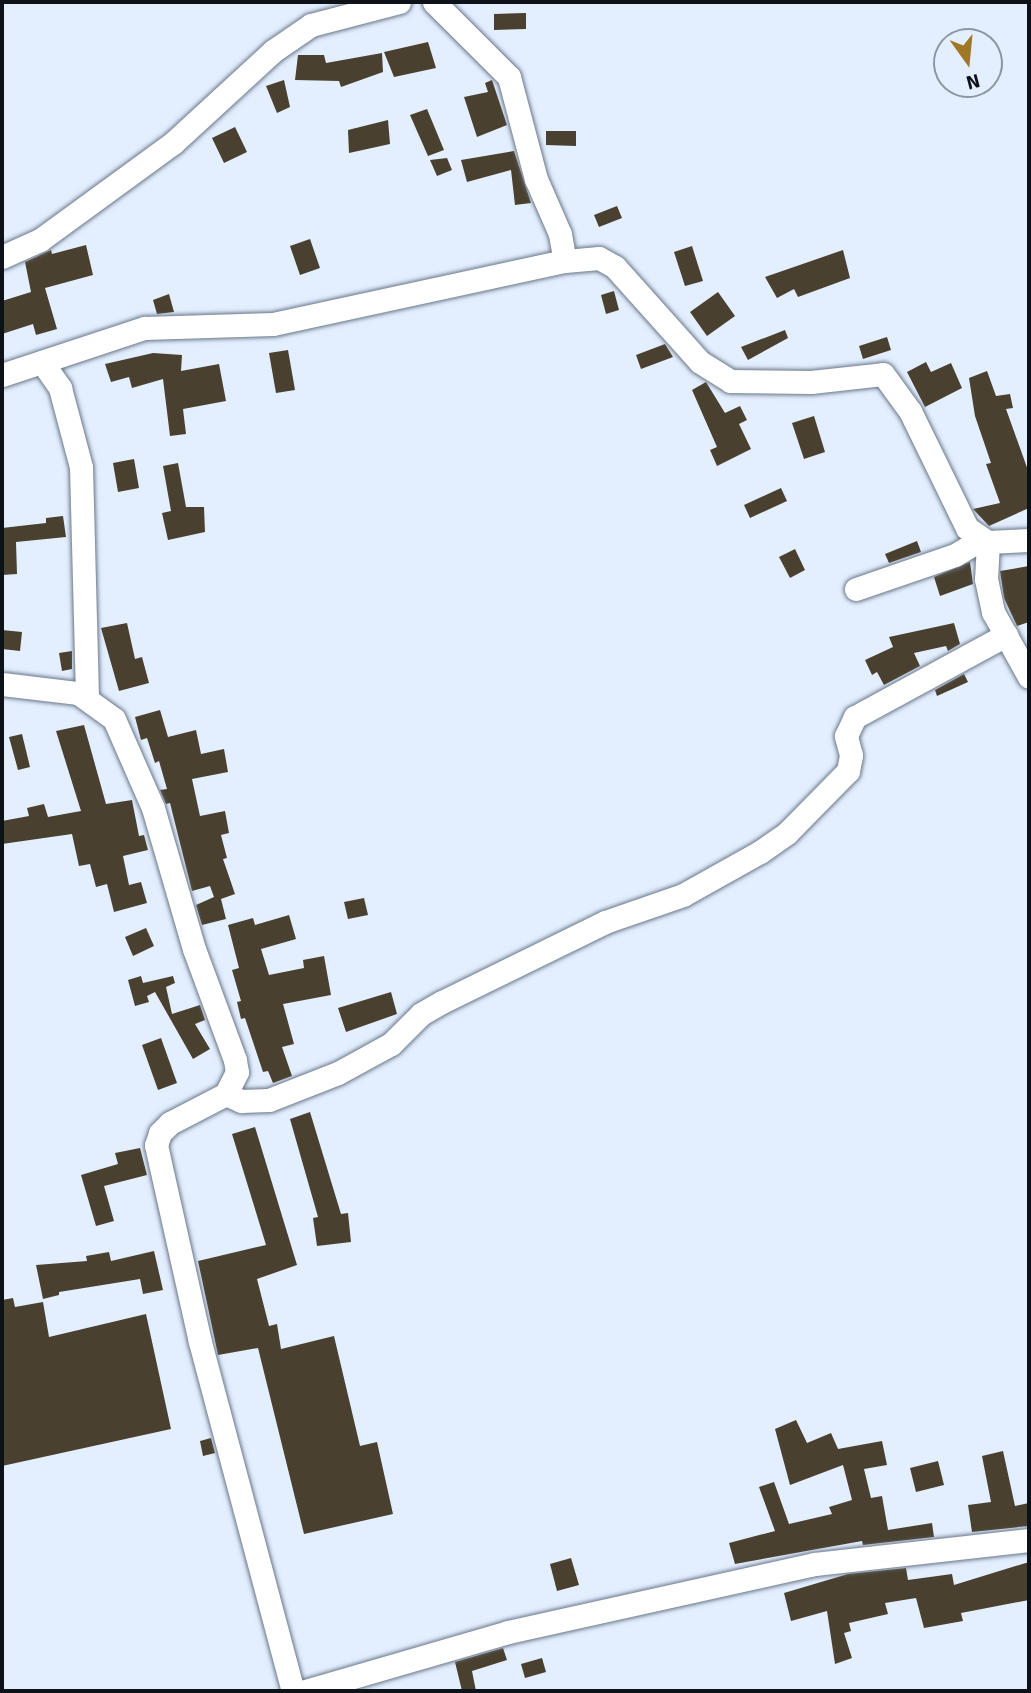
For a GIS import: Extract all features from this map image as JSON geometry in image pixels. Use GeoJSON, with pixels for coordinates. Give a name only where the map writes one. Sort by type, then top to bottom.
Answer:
{"type":"FeatureCollection","features":[{"type":"Feature","properties":{"kind":"street"},"geometry":{"type":"LineString","coordinates":[[2,257],[40,240],[173,143],[289,40],[311,25],[351,8],[400,2]]}},
{"type":"Feature","properties":{"kind":"street"},"geometry":{"type":"LineString","coordinates":[[434,2],[509,77],[536,178],[560,234],[565,261]]}},
{"type":"Feature","properties":{"kind":"street"},"geometry":{"type":"LineString","coordinates":[[2,375],[144,328],[273,324],[565,261],[599,258],[615,267],[700,362],[730,381],[811,382],[883,374],[911,411],[961,522],[984,541],[986,579],[993,611],[1029,677]]}},
{"type":"Feature","properties":{"kind":"street"},"geometry":{"type":"LineString","coordinates":[[42,362],[60,388],[81,467],[87,698]]}},
{"type":"Feature","properties":{"kind":"street"},"geometry":{"type":"LineString","coordinates":[[856,589],[956,555],[984,541],[1029,540]]}},
{"type":"Feature","properties":{"kind":"street"},"geometry":{"type":"LineString","coordinates":[[226,1094],[254,1102],[327,1078],[391,1044],[421,1014],[442,1002],[545,949],[683,895],[760,852],[787,832],[848,771],[851,755],[846,736],[855,717],[1006,635]]}},
{"type":"Feature","properties":{"kind":"street"},"geometry":{"type":"LineString","coordinates":[[2,684],[78,692],[114,719],[153,808],[194,949],[235,1060],[237,1072],[226,1094],[170,1123],[156,1145],[202,1351],[293,1691]]}},
{"type":"Feature","properties":{"kind":"street"},"geometry":{"type":"LineString","coordinates":[[305,1691],[508,1632],[815,1564],[1029,1540]]}},
{"type":"Feature","properties":{"kind":"building"},"geometry":{"type":"Polygon","coordinates":[[[526,13],[526,29],[494,30],[494,14],[526,13]]]}},
{"type":"Feature","properties":{"kind":"building"},"geometry":{"type":"Polygon","coordinates":[[[428,42],[436,68],[394,77],[384,52],[428,42]]]}},
{"type":"Feature","properties":{"kind":"building"},"geometry":{"type":"Polygon","coordinates":[[[382,53],[383,72],[341,87],[339,81],[295,80],[298,55],[324,55],[326,63],[382,53]]]}},
{"type":"Feature","properties":{"kind":"building"},"geometry":{"type":"Polygon","coordinates":[[[284,80],[290,107],[277,113],[266,86],[284,80]]]}},
{"type":"Feature","properties":{"kind":"building"},"geometry":{"type":"Polygon","coordinates":[[[492,80],[507,125],[477,137],[464,97],[488,92],[485,83],[492,80]]]}},
{"type":"Feature","properties":{"kind":"building"},"geometry":{"type":"Polygon","coordinates":[[[427,109],[444,150],[428,156],[410,115],[427,109]]]}},
{"type":"Feature","properties":{"kind":"building"},"geometry":{"type":"Polygon","coordinates":[[[388,120],[390,144],[349,153],[348,130],[388,120]]]}},
{"type":"Feature","properties":{"kind":"building"},"geometry":{"type":"Polygon","coordinates":[[[235,127],[247,152],[224,163],[212,138],[235,127]]]}},
{"type":"Feature","properties":{"kind":"building"},"geometry":{"type":"Polygon","coordinates":[[[546,131],[576,131],[576,146],[546,145],[546,131]]]}},
{"type":"Feature","properties":{"kind":"building"},"geometry":{"type":"Polygon","coordinates":[[[514,151],[531,203],[515,205],[511,170],[467,182],[461,160],[514,151]]]}},
{"type":"Feature","properties":{"kind":"building"},"geometry":{"type":"Polygon","coordinates":[[[447,158],[452,170],[437,176],[430,160],[447,158]]]}},
{"type":"Feature","properties":{"kind":"building"},"geometry":{"type":"Polygon","coordinates":[[[617,206],[622,218],[599,227],[594,215],[617,206]]]}},
{"type":"Feature","properties":{"kind":"building"},"geometry":{"type":"Polygon","coordinates":[[[310,239],[320,268],[300,275],[290,246],[310,239]]]}},
{"type":"Feature","properties":{"kind":"building"},"geometry":{"type":"Polygon","coordinates":[[[86,245],[93,275],[45,288],[57,329],[36,335],[33,324],[2,334],[2,301],[31,292],[25,262],[51,250],[52,254],[86,245]]]}},
{"type":"Feature","properties":{"kind":"building"},"geometry":{"type":"Polygon","coordinates":[[[692,246],[703,281],[685,286],[674,252],[692,246]]]}},
{"type":"Feature","properties":{"kind":"building"},"geometry":{"type":"Polygon","coordinates":[[[843,250],[850,278],[798,297],[794,289],[777,298],[765,277],[843,250]]]}},
{"type":"Feature","properties":{"kind":"building"},"geometry":{"type":"Polygon","coordinates":[[[614,291],[619,310],[606,314],[601,295],[614,291]]]}},
{"type":"Feature","properties":{"kind":"building"},"geometry":{"type":"Polygon","coordinates":[[[718,292],[735,316],[707,336],[690,312],[718,292]]]}},
{"type":"Feature","properties":{"kind":"building"},"geometry":{"type":"Polygon","coordinates":[[[169,294],[174,312],[157,314],[153,300],[169,294]]]}},
{"type":"Feature","properties":{"kind":"building"},"geometry":{"type":"Polygon","coordinates":[[[785,330],[788,338],[748,360],[741,347],[785,330]]]}},
{"type":"Feature","properties":{"kind":"building"},"geometry":{"type":"Polygon","coordinates":[[[887,337],[891,350],[863,359],[859,346],[887,337]]]}},
{"type":"Feature","properties":{"kind":"building"},"geometry":{"type":"Polygon","coordinates":[[[665,344],[673,357],[641,369],[636,355],[665,344]]]}},
{"type":"Feature","properties":{"kind":"building"},"geometry":{"type":"Polygon","coordinates":[[[288,350],[295,390],[276,393],[269,353],[288,350]]]}},
{"type":"Feature","properties":{"kind":"building"},"geometry":{"type":"Polygon","coordinates":[[[153,353],[182,355],[181,371],[219,364],[226,401],[183,409],[186,434],[170,436],[163,379],[132,388],[129,377],[111,382],[105,364],[153,353]]]}},
{"type":"Feature","properties":{"kind":"building"},"geometry":{"type":"Polygon","coordinates":[[[926,362],[931,372],[951,363],[962,388],[925,407],[907,372],[926,362]]]}},
{"type":"Feature","properties":{"kind":"building"},"geometry":{"type":"Polygon","coordinates":[[[987,371],[996,396],[1010,394],[1013,408],[1006,409],[1029,473],[1029,508],[989,526],[973,509],[1000,503],[986,464],[991,463],[975,416],[969,378],[987,371]]]}},
{"type":"Feature","properties":{"kind":"building"},"geometry":{"type":"Polygon","coordinates":[[[706,382],[725,413],[740,406],[747,420],[739,424],[751,449],[717,466],[710,450],[717,447],[692,390],[706,382]]]}},
{"type":"Feature","properties":{"kind":"building"},"geometry":{"type":"Polygon","coordinates":[[[814,416],[825,452],[804,459],[792,423],[814,416]]]}},
{"type":"Feature","properties":{"kind":"building"},"geometry":{"type":"Polygon","coordinates":[[[134,459],[139,488],[118,492],[113,463],[134,459]]]}},
{"type":"Feature","properties":{"kind":"building"},"geometry":{"type":"Polygon","coordinates":[[[178,463],[186,507],[204,507],[205,532],[168,540],[162,513],[171,511],[163,466],[178,463]]]}},
{"type":"Feature","properties":{"kind":"building"},"geometry":{"type":"Polygon","coordinates":[[[781,488],[787,501],[750,518],[744,505],[781,488]]]}},
{"type":"Feature","properties":{"kind":"building"},"geometry":{"type":"Polygon","coordinates":[[[63,516],[66,537],[16,542],[17,574],[2,575],[2,528],[46,523],[46,518],[63,516]]]}},
{"type":"Feature","properties":{"kind":"building"},"geometry":{"type":"Polygon","coordinates":[[[917,541],[921,552],[889,563],[885,554],[917,541]]]}},
{"type":"Feature","properties":{"kind":"building"},"geometry":{"type":"Polygon","coordinates":[[[795,549],[805,570],[790,578],[779,557],[795,549]]]}},
{"type":"Feature","properties":{"kind":"building"},"geometry":{"type":"Polygon","coordinates":[[[970,562],[973,584],[940,596],[934,577],[970,562]]]}},
{"type":"Feature","properties":{"kind":"building"},"geometry":{"type":"Polygon","coordinates":[[[1029,566],[1029,622],[1017,626],[1004,598],[1000,571],[1029,566]]]}},
{"type":"Feature","properties":{"kind":"building"},"geometry":{"type":"Polygon","coordinates":[[[127,623],[135,659],[142,657],[149,683],[119,691],[101,628],[127,623]]]}},
{"type":"Feature","properties":{"kind":"building"},"geometry":{"type":"Polygon","coordinates":[[[954,623],[960,644],[948,651],[946,646],[914,653],[920,666],[884,685],[877,672],[872,675],[865,660],[893,647],[889,637],[954,623]]]}},
{"type":"Feature","properties":{"kind":"building"},"geometry":{"type":"Polygon","coordinates":[[[2,630],[22,632],[20,651],[2,649],[2,630]]]}},
{"type":"Feature","properties":{"kind":"building"},"geometry":{"type":"Polygon","coordinates":[[[72,651],[72,669],[62,671],[59,653],[72,651]]]}},
{"type":"Feature","properties":{"kind":"building"},"geometry":{"type":"Polygon","coordinates":[[[964,674],[968,682],[937,696],[935,690],[964,674]]]}},
{"type":"Feature","properties":{"kind":"building"},"geometry":{"type":"Polygon","coordinates":[[[160,710],[168,737],[196,730],[201,754],[224,749],[228,772],[192,779],[200,816],[225,811],[229,833],[221,835],[227,858],[223,859],[235,894],[221,899],[226,919],[202,925],[196,905],[214,897],[210,886],[192,891],[170,803],[166,804],[160,790],[167,789],[159,761],[155,763],[147,738],[141,740],[135,717],[160,710]]]}},
{"type":"Feature","properties":{"kind":"building"},"geometry":{"type":"Polygon","coordinates":[[[84,725],[106,804],[132,800],[139,836],[144,835],[148,850],[123,856],[129,885],[141,882],[147,903],[114,912],[107,884],[96,887],[90,864],[79,866],[72,834],[2,844],[2,821],[29,816],[27,808],[44,804],[48,817],[81,811],[56,731],[84,725]]]}},
{"type":"Feature","properties":{"kind":"building"},"geometry":{"type":"Polygon","coordinates":[[[22,734],[30,767],[18,770],[9,737],[22,734]]]}},
{"type":"Feature","properties":{"kind":"building"},"geometry":{"type":"Polygon","coordinates":[[[364,898],[368,915],[348,919],[344,902],[364,898]]]}},
{"type":"Feature","properties":{"kind":"building"},"geometry":{"type":"Polygon","coordinates":[[[289,915],[296,939],[261,949],[269,975],[304,968],[303,960],[324,956],[331,995],[283,1004],[294,1044],[282,1047],[292,1076],[273,1083],[268,1071],[263,1072],[245,1018],[241,1019],[237,1002],[241,1001],[232,970],[239,968],[228,925],[253,918],[255,925],[289,915]]]}},
{"type":"Feature","properties":{"kind":"building"},"geometry":{"type":"Polygon","coordinates":[[[146,928],[154,946],[133,956],[125,937],[146,928]]]}},
{"type":"Feature","properties":{"kind":"building"},"geometry":{"type":"Polygon","coordinates":[[[141,976],[143,983],[173,976],[175,983],[166,987],[172,1014],[200,1005],[205,1020],[195,1024],[210,1049],[193,1059],[155,992],[147,996],[149,1002],[135,1006],[128,980],[141,976]]]}},
{"type":"Feature","properties":{"kind":"building"},"geometry":{"type":"Polygon","coordinates":[[[391,992],[397,1014],[346,1032],[338,1008],[391,992]]]}},
{"type":"Feature","properties":{"kind":"building"},"geometry":{"type":"Polygon","coordinates":[[[161,1038],[177,1083],[158,1090],[142,1045],[161,1038]]]}},
{"type":"Feature","properties":{"kind":"building"},"geometry":{"type":"Polygon","coordinates":[[[310,1112],[341,1214],[348,1213],[351,1242],[317,1246],[313,1218],[318,1217],[290,1119],[310,1112]]]}},
{"type":"Feature","properties":{"kind":"building"},"geometry":{"type":"Polygon","coordinates":[[[255,1127],[297,1265],[257,1279],[269,1326],[277,1324],[281,1349],[334,1336],[360,1446],[377,1442],[393,1514],[304,1534],[258,1348],[218,1355],[198,1261],[266,1245],[232,1134],[255,1127]]]}},
{"type":"Feature","properties":{"kind":"building"},"geometry":{"type":"Polygon","coordinates":[[[140,1148],[147,1175],[104,1186],[114,1221],[96,1226],[81,1175],[118,1164],[115,1153],[140,1148]]]}},
{"type":"Feature","properties":{"kind":"building"},"geometry":{"type":"Polygon","coordinates":[[[154,1251],[163,1290],[143,1294],[140,1279],[59,1292],[59,1295],[43,1299],[36,1265],[87,1261],[86,1256],[109,1252],[111,1261],[154,1251]]]}},
{"type":"Feature","properties":{"kind":"building"},"geometry":{"type":"Polygon","coordinates":[[[13,1298],[15,1307],[43,1302],[49,1337],[146,1314],[171,1429],[2,1466],[2,1300],[13,1298]]]}},
{"type":"Feature","properties":{"kind":"building"},"geometry":{"type":"Polygon","coordinates":[[[796,1420],[807,1443],[831,1433],[838,1449],[882,1441],[887,1465],[864,1469],[871,1498],[882,1496],[888,1530],[932,1523],[934,1537],[863,1545],[862,1541],[735,1564],[729,1543],[775,1531],[759,1487],[774,1482],[789,1524],[832,1514],[829,1507],[852,1500],[843,1465],[790,1485],[775,1429],[796,1420]]]}},
{"type":"Feature","properties":{"kind":"building"},"geometry":{"type":"Polygon","coordinates":[[[211,1438],[215,1453],[203,1456],[200,1441],[211,1438]]]}},
{"type":"Feature","properties":{"kind":"building"},"geometry":{"type":"Polygon","coordinates":[[[1003,1451],[1015,1506],[1029,1503],[1029,1526],[972,1532],[968,1505],[991,1502],[982,1456],[1003,1451]]]}},
{"type":"Feature","properties":{"kind":"building"},"geometry":{"type":"Polygon","coordinates":[[[938,1461],[944,1485],[916,1492],[910,1468],[938,1461]]]}},
{"type":"Feature","properties":{"kind":"building"},"geometry":{"type":"Polygon","coordinates":[[[571,1558],[579,1585],[557,1591],[550,1564],[571,1558]]]}},
{"type":"Feature","properties":{"kind":"building"},"geometry":{"type":"Polygon","coordinates":[[[1029,1562],[1029,1600],[961,1613],[963,1621],[924,1628],[916,1598],[885,1603],[888,1614],[849,1623],[851,1631],[844,1633],[852,1658],[835,1664],[827,1611],[791,1621],[784,1593],[848,1574],[906,1568],[908,1580],[952,1574],[954,1585],[1029,1562]]]}},
{"type":"Feature","properties":{"kind":"building"},"geometry":{"type":"Polygon","coordinates":[[[503,1648],[507,1660],[472,1671],[476,1691],[462,1691],[455,1662],[503,1648]]]}},
{"type":"Feature","properties":{"kind":"building"},"geometry":{"type":"Polygon","coordinates":[[[542,1658],[546,1672],[525,1678],[521,1664],[542,1658]]]}}]}
